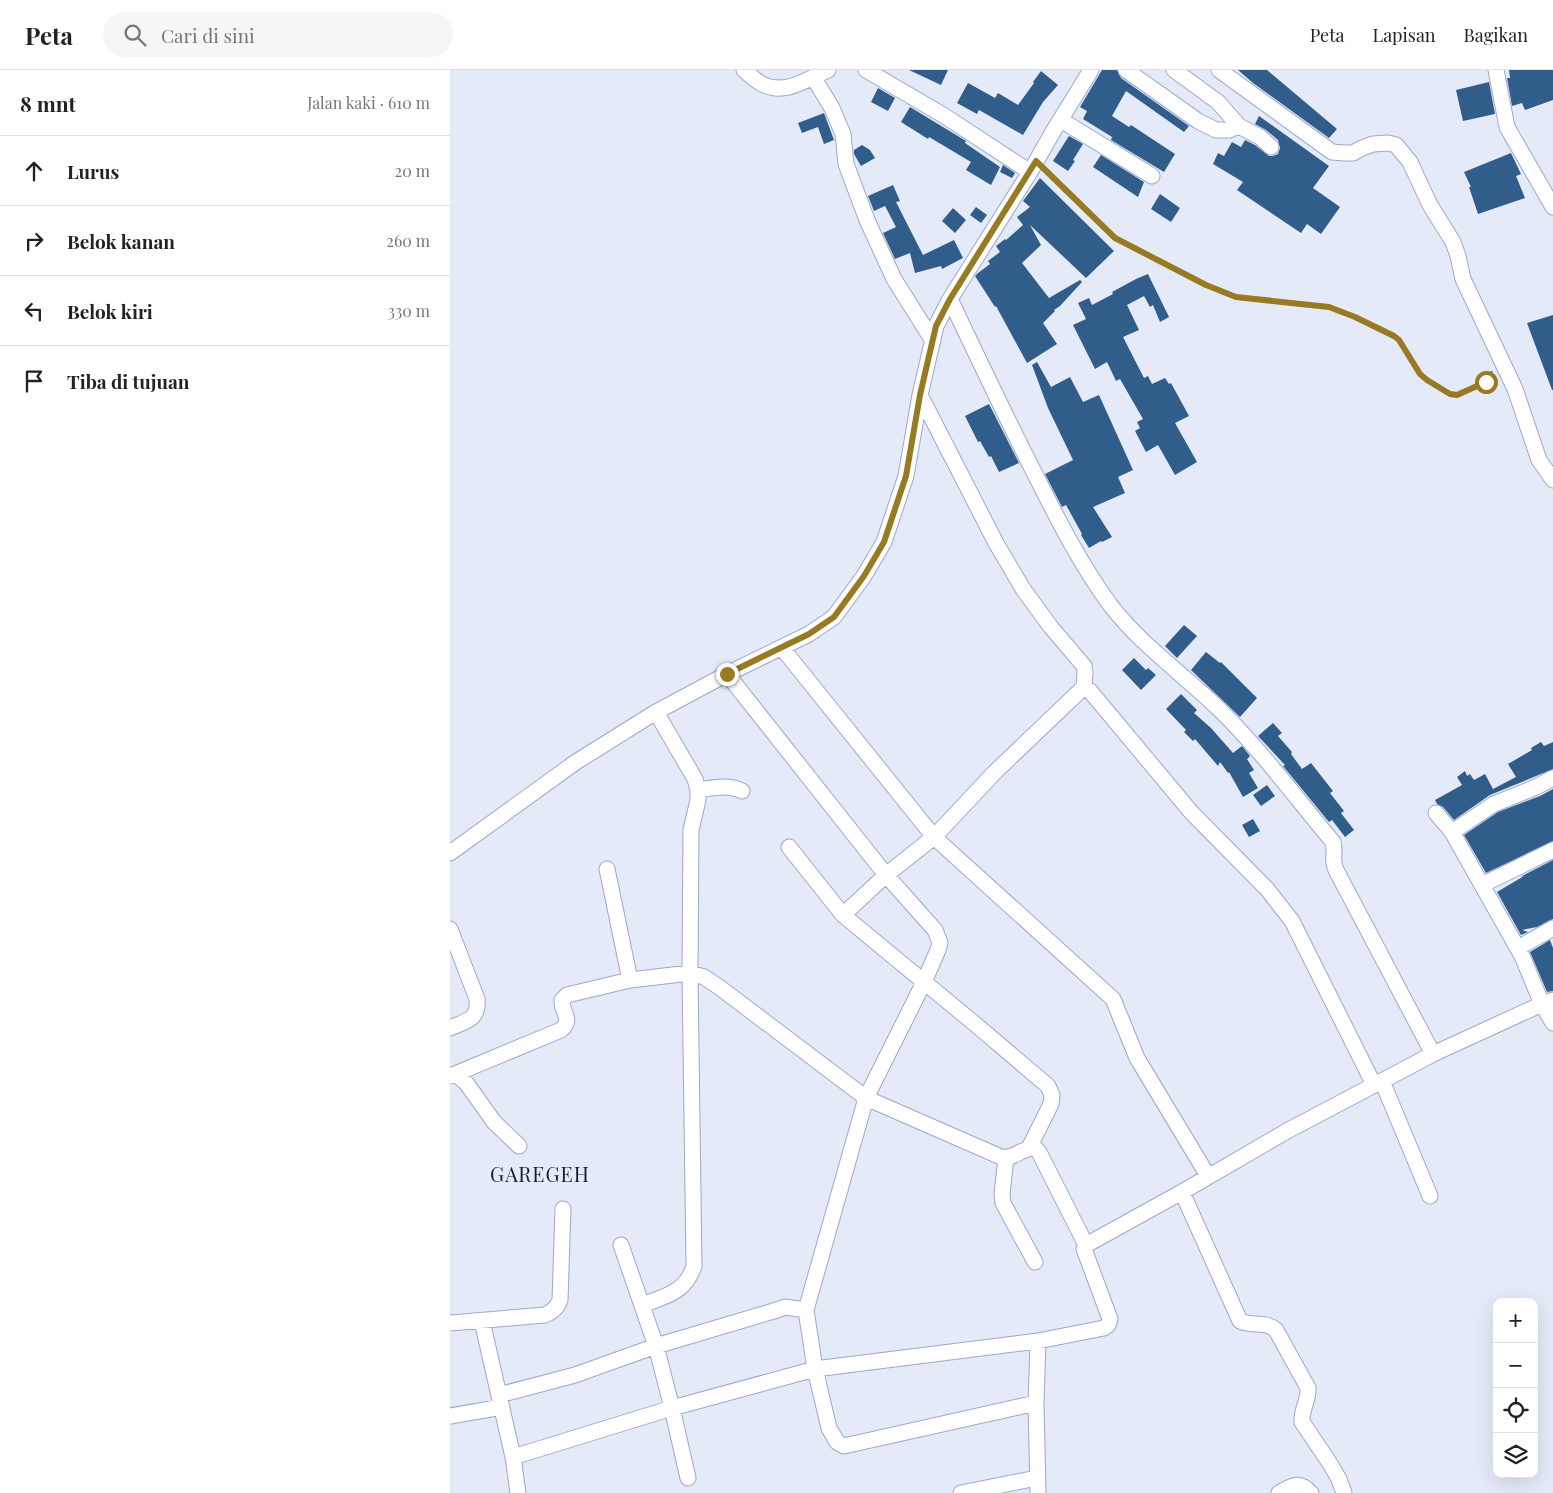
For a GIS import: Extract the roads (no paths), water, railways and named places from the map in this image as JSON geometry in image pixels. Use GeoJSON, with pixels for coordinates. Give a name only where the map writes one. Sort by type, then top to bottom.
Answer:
{"type":"FeatureCollection","features":[{"type":"Feature","properties":{"kind":"street"},"geometry":{"type":"LineString","coordinates":[[744,70],[761,84],[776,89],[793,86],[828,70]]}},
{"type":"Feature","properties":{"kind":"street"},"geometry":{"type":"LineString","coordinates":[[866,70],[1033,167]]}},
{"type":"Feature","properties":{"kind":"street"},"geometry":{"type":"LineString","coordinates":[[450,854],[576,762],[656,712],[727,674],[809,634],[834,617],[864,576],[884,542],[906,476],[920,395],[936,326],[950,299],[1091,70]]}},
{"type":"Feature","properties":{"kind":"street"},"geometry":{"type":"LineString","coordinates":[[1126,70],[1198,121],[1216,130],[1229,130],[1239,126]]}},
{"type":"Feature","properties":{"kind":"street"},"geometry":{"type":"LineString","coordinates":[[1174,70],[1218,102],[1239,126],[1271,146]]}},
{"type":"Feature","properties":{"kind":"street"},"geometry":{"type":"LineString","coordinates":[[1219,70],[1332,152],[1354,153],[1362,148],[1379,143],[1388,143],[1396,145],[1410,162],[1430,205],[1453,242],[1463,279],[1523,411],[1539,460],[1553,480]]}},
{"type":"Feature","properties":{"kind":"street"},"geometry":{"type":"LineString","coordinates":[[1496,70],[1507,127],[1553,207]]}},
{"type":"Feature","properties":{"kind":"street"},"geometry":{"type":"LineString","coordinates":[[813,77],[832,108],[843,134],[846,164],[867,220],[894,279],[933,341]]}},
{"type":"Feature","properties":{"kind":"street"},"geometry":{"type":"LineString","coordinates":[[1061,120],[1152,176]]}},
{"type":"Feature","properties":{"kind":"street"},"geometry":{"type":"LineString","coordinates":[[950,299],[994,394],[1060,524],[1096,583],[1112,607],[1142,639],[1222,712],[1255,747],[1333,842],[1335,850],[1333,863],[1336,870],[1433,1054]]}},
{"type":"Feature","properties":{"kind":"street"},"geometry":{"type":"LineString","coordinates":[[844,915],[886,875],[934,837],[995,772],[1084,687],[1084,666],[1050,626],[1023,589],[992,535],[920,395]]}},
{"type":"Feature","properties":{"kind":"street"},"geometry":{"type":"LineString","coordinates":[[782,648],[934,837],[1113,998],[1137,1058],[1208,1176]]}},
{"type":"Feature","properties":{"kind":"street"},"geometry":{"type":"LineString","coordinates":[[727,674],[886,875],[936,930],[940,943],[924,982],[866,1098],[806,1310],[815,1369],[829,1428],[837,1442],[844,1446],[1036,1403]]}},
{"type":"Feature","properties":{"kind":"street"},"geometry":{"type":"LineString","coordinates":[[1084,687],[1090,691],[1191,812],[1267,889],[1292,920],[1378,1083],[1430,1196]]}},
{"type":"Feature","properties":{"kind":"street"},"geometry":{"type":"LineString","coordinates":[[643,1306],[684,1286],[694,1266],[690,973],[691,830],[698,800],[698,790],[695,779],[656,712]]}},
{"type":"Feature","properties":{"kind":"street"},"geometry":{"type":"LineString","coordinates":[[1452,832],[1494,804],[1536,788],[1553,778]]}},
{"type":"Feature","properties":{"kind":"street"},"geometry":{"type":"LineString","coordinates":[[698,790],[735,787],[742,791]]}},
{"type":"Feature","properties":{"kind":"street"},"geometry":{"type":"LineString","coordinates":[[1436,813],[1452,832],[1518,948],[1548,1002],[1553,1023]]}},
{"type":"Feature","properties":{"kind":"street"},"geometry":{"type":"LineString","coordinates":[[789,846],[844,915],[1048,1086],[1052,1095],[1051,1104],[1029,1148]]}},
{"type":"Feature","properties":{"kind":"street"},"geometry":{"type":"LineString","coordinates":[[1482,885],[1553,850]]}},
{"type":"Feature","properties":{"kind":"street"},"geometry":{"type":"LineString","coordinates":[[607,869],[630,980]]}},
{"type":"Feature","properties":{"kind":"street"},"geometry":{"type":"LineString","coordinates":[[1518,948],[1553,928]]}},
{"type":"Feature","properties":{"kind":"street"},"geometry":{"type":"LineString","coordinates":[[450,1028],[472,1018],[477,1014],[478,1008],[478,1000],[451,936]]}},
{"type":"Feature","properties":{"kind":"street"},"geometry":{"type":"LineString","coordinates":[[453,1075],[561,1030],[566,1026],[568,1020],[562,1006],[562,1000],[567,995],[630,980],[690,973],[704,977],[866,1098],[1001,1157],[1012,1157],[1029,1148],[1035,1148],[1039,1152],[1086,1245],[1084,1249],[1110,1319],[1104,1328],[1038,1341],[815,1369],[672,1408],[513,1457]]}},
{"type":"Feature","properties":{"kind":"street"},"geometry":{"type":"LineString","coordinates":[[1086,1245],[1287,1131],[1433,1054],[1548,1002]]}},
{"type":"Feature","properties":{"kind":"street"},"geometry":{"type":"LineString","coordinates":[[453,1075],[467,1084],[494,1122],[519,1146]]}},
{"type":"Feature","properties":{"kind":"street"},"geometry":{"type":"LineString","coordinates":[[1006,1158],[1002,1194],[1004,1203],[1034,1262]]}},
{"type":"Feature","properties":{"kind":"street"},"geometry":{"type":"LineString","coordinates":[[1182,1192],[1240,1321],[1246,1324],[1270,1325],[1276,1330],[1308,1388],[1308,1394],[1301,1414],[1302,1422],[1339,1479],[1342,1492]]}},
{"type":"Feature","properties":{"kind":"street"},"geometry":{"type":"LineString","coordinates":[[450,1323],[545,1315],[557,1307],[560,1300],[563,1209]]}},
{"type":"Feature","properties":{"kind":"street"},"geometry":{"type":"LineString","coordinates":[[621,1245],[656,1346],[688,1478]]}},
{"type":"Feature","properties":{"kind":"street"},"geometry":{"type":"LineString","coordinates":[[450,1416],[575,1376],[656,1346],[785,1308],[806,1310]]}},
{"type":"Feature","properties":{"kind":"street"},"geometry":{"type":"LineString","coordinates":[[482,1321],[513,1457],[518,1493]]}},
{"type":"Feature","properties":{"kind":"street"},"geometry":{"type":"LineString","coordinates":[[960,1493],[1037,1486],[1036,1403],[1038,1341]]}},
{"type":"Feature","properties":{"kind":"street"},"geometry":{"type":"LineString","coordinates":[[1279,1493],[1296,1485],[1304,1486],[1311,1493]]}},
{"type":"Feature","properties":{"kind":"district","name":"GAREGEH"},"geometry":{"type":"Point","coordinates":[540,1173]}}]}
